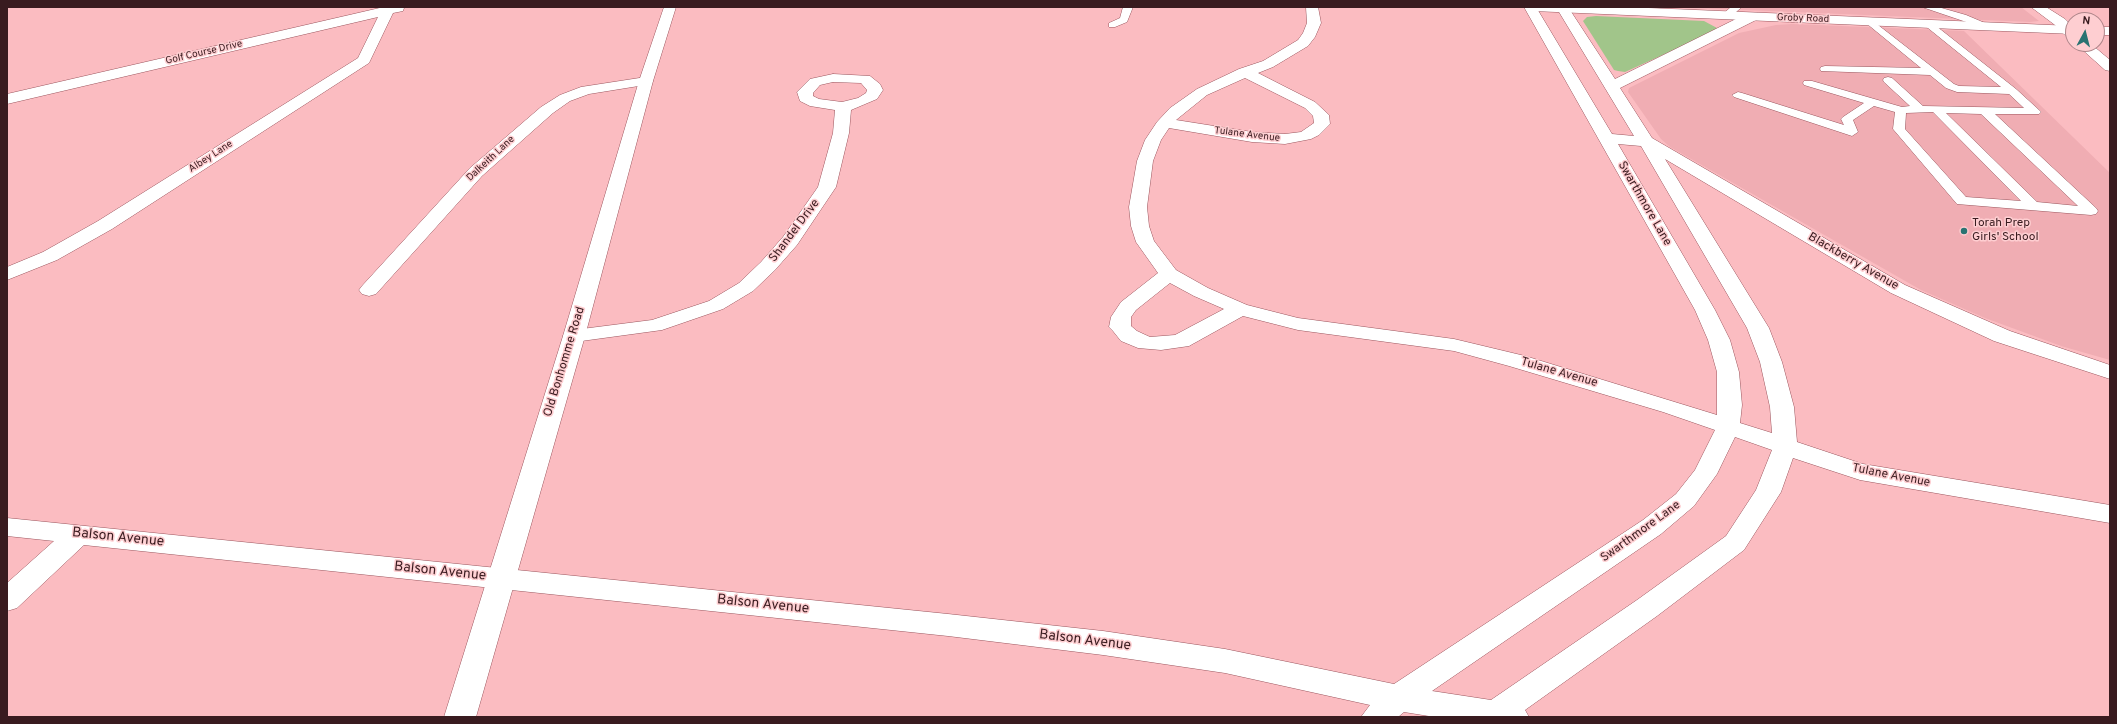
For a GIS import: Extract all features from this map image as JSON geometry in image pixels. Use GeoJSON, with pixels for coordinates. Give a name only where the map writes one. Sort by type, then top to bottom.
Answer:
{"type":"FeatureCollection","features":[{"type":"Feature","properties":{"kind":"street","name":"Old Bonhomme Road"},"geometry":{"type":"LineString","coordinates":[[460,717],[500,578],[574,336],[646,81],[670,7]]}},
{"type":"Feature","properties":{"kind":"street","name":"Tulane Avenue"},"geometry":{"type":"LineString","coordinates":[[1312,7],[1314,23],[1310,34],[1302,43],[1268,64],[1244,72],[1202,92],[1176,111],[1152,140],[1145,161],[1138,207],[1140,226],[1145,242],[1169,274],[1201,292],[1240,309],[1298,324],[1454,345],[1580,379],[1860,472],[2110,514]]}},
{"type":"Feature","properties":{"kind":"street","name":"Swarthmore Lane"},"geometry":{"type":"LineString","coordinates":[[1377,717],[1398,698],[1652,527],[1685,500],[1705,474],[1728,428],[1730,405],[1728,372],[1719,340],[1705,310],[1530,7]]}},
{"type":"Feature","properties":{"kind":"street","name":"Groby Road"},"geometry":{"type":"LineString","coordinates":[[1534,7],[1732,11],[1753,16],[1987,26],[2065,32]]}},
{"type":"Feature","properties":{"kind":"street"},"geometry":{"type":"LineString","coordinates":[[2037,7],[2065,27]]}},
{"type":"Feature","properties":{"kind":"street"},"geometry":{"type":"LineString","coordinates":[[1500,716],[1735,543],[1768,492],[1785,447],[1782,407],[1771,362],[1758,328],[1646,141],[1562,8]]}},
{"type":"Feature","properties":{"kind":"street","name":"Golf Course Drive"},"geometry":{"type":"LineString","coordinates":[[7,99],[395,9]]}},
{"type":"Feature","properties":{"kind":"street","name":"Albey Lane"},"geometry":{"type":"LineString","coordinates":[[7,274],[50,256],[105,225],[364,60],[395,9]]}},
{"type":"Feature","properties":{"kind":"street"},"geometry":{"type":"LineString","coordinates":[[1611,87],[1753,16]]}},
{"type":"Feature","properties":{"kind":"street"},"geometry":{"type":"LineString","coordinates":[[2092,52],[2110,67]]}},
{"type":"Feature","properties":{"kind":"street","name":"Tulane Avenue"},"geometry":{"type":"LineString","coordinates":[[1165,123],[1252,137],[1285,139],[1305,136],[1313,132],[1322,124],[1321,115],[1310,105],[1244,72]]}},
{"type":"Feature","properties":{"kind":"street","name":"Dalkeith Lane"},"geometry":{"type":"LineString","coordinates":[[368,290],[476,172],[552,106],[565,98],[596,88],[646,81]]}},
{"type":"Feature","properties":{"kind":"street","name":"Shandel Drive"},"geometry":{"type":"LineString","coordinates":[[574,336],[655,326],[716,305],[746,287],[768,266],[790,241],[827,187],[841,133],[843,107]]}},
{"type":"Feature","properties":{"kind":"street","name":"Blackberry Avenue"},"geometry":{"type":"LineString","coordinates":[[1606,139],[1646,141],[1898,289],[2002,336],[2110,372]]}},
{"type":"Feature","properties":{"kind":"street"},"geometry":{"type":"LineString","coordinates":[[1169,274],[1128,306],[1121,317],[1120,327],[1129,336],[1146,343],[1161,344],[1181,341],[1240,309]]}},
{"type":"Feature","properties":{"kind":"street","name":"Balson Avenue"},"geometry":{"type":"LineString","coordinates":[[7,527],[1103,643],[1225,661],[1398,698],[1500,716]]}},
{"type":"Feature","properties":{"kind":"street"},"geometry":{"type":"LineString","coordinates":[[7,600],[79,534]]}},
{"type":"Feature","properties":{"kind":"lane"},"geometry":{"type":"LineString","coordinates":[[1112,25],[1124,20],[1128,7]]}},
{"type":"Feature","properties":{"kind":"lane"},"geometry":{"type":"LineString","coordinates":[[1927,7],[1963,17],[1987,26]]}},
{"type":"Feature","properties":{"kind":"lane"},"geometry":{"type":"LineString","coordinates":[[1869,21],[1932,72],[1957,88],[2012,92]]}},
{"type":"Feature","properties":{"kind":"lane"},"geometry":{"type":"LineString","coordinates":[[1808,83],[1901,110],[1936,109],[2035,112],[1928,24]]}},
{"type":"Feature","properties":{"kind":"lane"},"geometry":{"type":"LineString","coordinates":[[1825,69],[1868,69],[1932,72]]}},
{"type":"Feature","properties":{"kind":"lane"},"geometry":{"type":"LineString","coordinates":[[1888,80],[1920,109]]}},
{"type":"Feature","properties":{"kind":"lane"},"geometry":{"type":"LineString","coordinates":[[1738,95],[1852,132],[1847,118],[1872,102]]}},
{"type":"Feature","properties":{"kind":"lane"},"geometry":{"type":"LineString","coordinates":[[1936,109],[2033,206]]}},
{"type":"Feature","properties":{"kind":"lane"},"geometry":{"type":"LineString","coordinates":[[1901,110],[1899,129],[1962,201],[2091,211],[1985,111]]}},
{"type":"Feature","properties":{"kind":"shaded area"},"geometry":{"type":"Polygon","coordinates":[[[1675,7],[2021,7],[2039,21],[2030,22],[1675,7]]]}},
{"type":"Feature","properties":{"kind":"shaded area","name":"Torah Prep Girls' School"},"geometry":{"type":"Polygon","coordinates":[[[1792,24],[1964,31],[2110,173],[2110,360],[2061,346],[1985,318],[1921,290],[1670,147],[1661,139],[1628,92],[1629,88],[1739,33],[1776,25],[1792,24]]]}},
{"type":"Feature","properties":{"kind":"green space"},"geometry":{"type":"Polygon","coordinates":[[[1596,16],[1704,21],[1717,28],[1716,31],[1625,72],[1614,70],[1583,21],[1587,17],[1596,16]]]}},
{"type":"Feature","properties":{"kind":"place","name":"Torah Prep Girls' School"},"geometry":{"type":"Point","coordinates":[1964,231]}}]}
